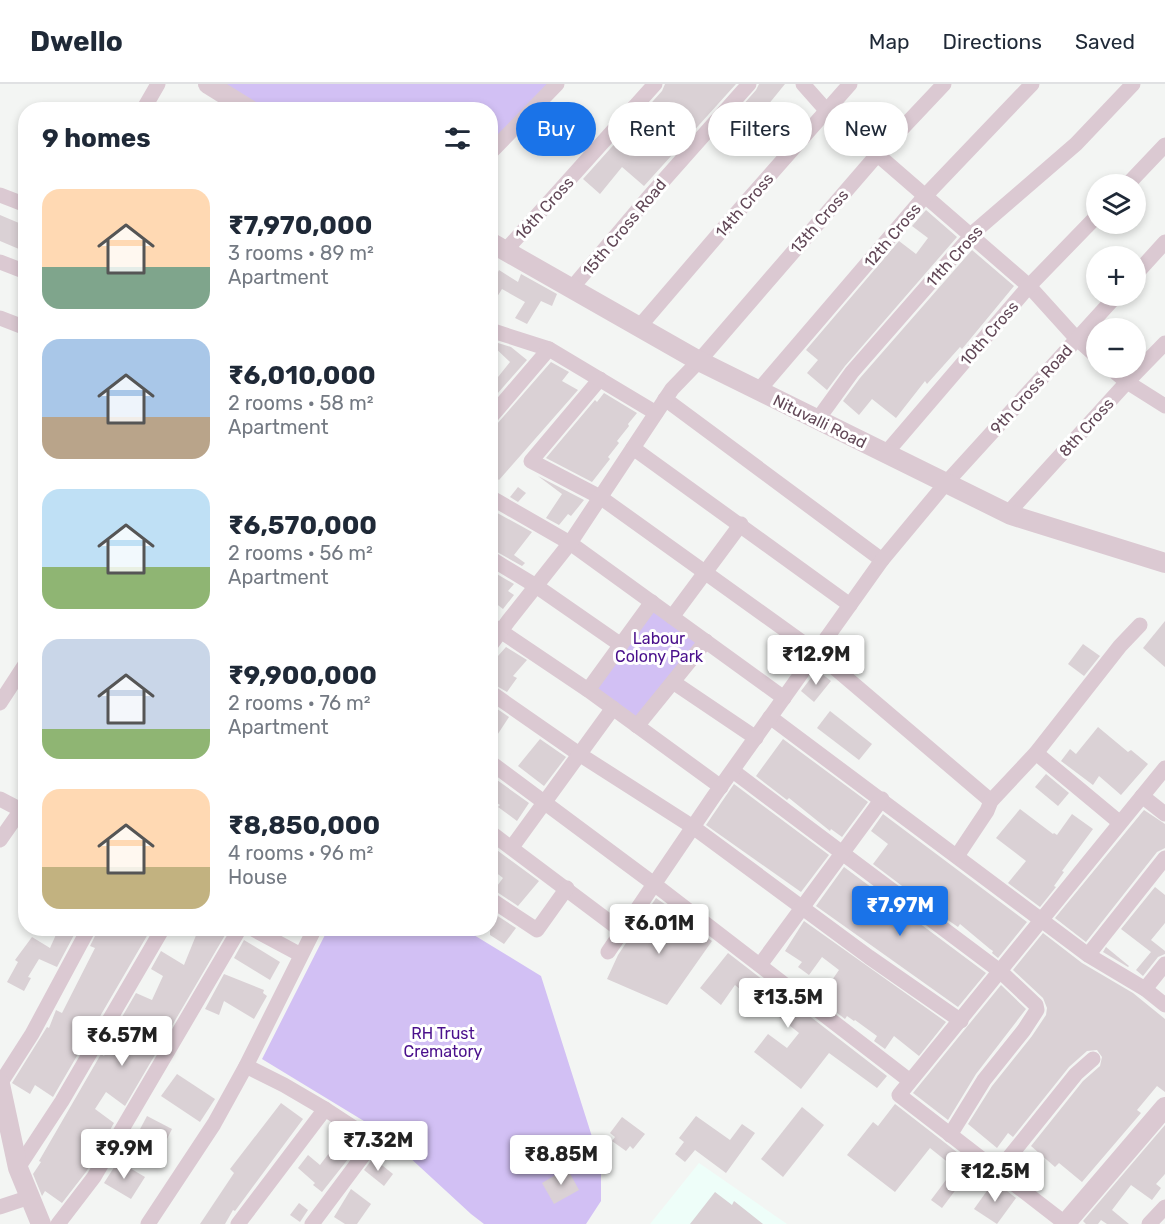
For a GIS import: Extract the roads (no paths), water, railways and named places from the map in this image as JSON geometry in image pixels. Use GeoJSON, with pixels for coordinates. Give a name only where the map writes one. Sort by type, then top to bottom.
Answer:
{"type":"FeatureCollection","features":[{"type":"Feature","properties":{"kind":"street"},"geometry":{"type":"LineString","coordinates":[[148,102],[158,84]]}},
{"type":"Feature","properties":{"kind":"street"},"geometry":{"type":"LineString","coordinates":[[208,84],[223,102]]}},
{"type":"Feature","properties":{"kind":"street"},"geometry":{"type":"LineString","coordinates":[[498,145],[557,84]]}},
{"type":"Feature","properties":{"kind":"street","name":"16th Cross"},"geometry":{"type":"LineString","coordinates":[[498,247],[655,84]]}},
{"type":"Feature","properties":{"kind":"street","name":"15th Cross Road"},"geometry":{"type":"LineString","coordinates":[[572,289],[647,199],[749,84]]}},
{"type":"Feature","properties":{"kind":"street"},"geometry":{"type":"LineString","coordinates":[[803,84],[824,108]]}},
{"type":"Feature","properties":{"kind":"street","name":"14th Cross"},"geometry":{"type":"LineString","coordinates":[[833,102],[850,84]]}},
{"type":"Feature","properties":{"kind":"street","name":"13th Cross"},"geometry":{"type":"LineString","coordinates":[[908,122],[944,84]]}},
{"type":"Feature","properties":{"kind":"street","name":"12th Cross"},"geometry":{"type":"LineString","coordinates":[[758,391],[925,196],[1032,84]]}},
{"type":"Feature","properties":{"kind":"street","name":"11th Cross"},"geometry":{"type":"LineString","coordinates":[[818,418],[852,372],[973,233],[1076,144],[1132,84]]}},
{"type":"Feature","properties":{"kind":"street","name":"14th Cross"},"geometry":{"type":"LineString","coordinates":[[639,327],[824,112]]}},
{"type":"Feature","properties":{"kind":"street"},"geometry":{"type":"LineString","coordinates":[[1137,174],[1165,145]]}},
{"type":"Feature","properties":{"kind":"street","name":"13th Cross"},"geometry":{"type":"LineString","coordinates":[[498,625],[536,586],[570,543],[672,389],[699,361],[876,156]]}},
{"type":"Feature","properties":{"kind":"street"},"geometry":{"type":"LineString","coordinates":[[878,156],[1029,286],[1086,347]]}},
{"type":"Feature","properties":{"kind":"street"},"geometry":{"type":"LineString","coordinates":[[0,195],[18,202]]}},
{"type":"Feature","properties":{"kind":"street","name":"10th Cross"},"geometry":{"type":"LineString","coordinates":[[886,453],[1029,286],[1086,227]]}},
{"type":"Feature","properties":{"kind":"street"},"geometry":{"type":"LineString","coordinates":[[1146,263],[1165,242]]}},
{"type":"Feature","properties":{"kind":"street","name":"Nituvalli Road"},"geometry":{"type":"LineString","coordinates":[[498,247],[699,361],[1008,513],[1165,563]]}},
{"type":"Feature","properties":{"kind":"street"},"geometry":{"type":"LineString","coordinates":[[0,261],[18,269]]}},
{"type":"Feature","properties":{"kind":"street","name":"9th Cross Road"},"geometry":{"type":"LineString","coordinates":[[608,952],[693,827],[882,560],[946,483],[1106,306]]}},
{"type":"Feature","properties":{"kind":"street"},"geometry":{"type":"LineString","coordinates":[[0,318],[18,325]]}},
{"type":"Feature","properties":{"kind":"street"},"geometry":{"type":"LineString","coordinates":[[498,333],[549,349],[656,413]]}},
{"type":"Feature","properties":{"kind":"street","name":"8th Cross"},"geometry":{"type":"LineString","coordinates":[[1008,513],[1126,382],[1165,343]]}},
{"type":"Feature","properties":{"kind":"street"},"geometry":{"type":"LineString","coordinates":[[498,409],[549,349]]}},
{"type":"Feature","properties":{"kind":"street"},"geometry":{"type":"LineString","coordinates":[[1121,378],[1165,406]]}},
{"type":"Feature","properties":{"kind":"street"},"geometry":{"type":"LineString","coordinates":[[600,379],[531,461],[600,497],[816,652],[991,801]]}},
{"type":"Feature","properties":{"kind":"street"},"geometry":{"type":"LineString","coordinates":[[665,399],[882,560]]}},
{"type":"Feature","properties":{"kind":"street"},"geometry":{"type":"LineString","coordinates":[[633,448],[850,604]]}},
{"type":"Feature","properties":{"kind":"street"},"geometry":{"type":"LineString","coordinates":[[498,502],[570,543],[784,698]]}},
{"type":"Feature","properties":{"kind":"street"},"geometry":{"type":"LineString","coordinates":[[672,617],[741,524]]}},
{"type":"Feature","properties":{"kind":"street"},"geometry":{"type":"LineString","coordinates":[[498,563],[536,586],[621,645]]}},
{"type":"Feature","properties":{"kind":"street"},"geometry":{"type":"LineString","coordinates":[[588,690],[652,602]]}},
{"type":"Feature","properties":{"kind":"street"},"geometry":{"type":"LineString","coordinates":[[957,856],[987,811],[991,801],[1036,753],[1120,646],[1140,625]]}},
{"type":"Feature","properties":{"kind":"street"},"geometry":{"type":"LineString","coordinates":[[498,628],[588,690],[721,787]]}},
{"type":"Feature","properties":{"kind":"street"},"geometry":{"type":"LineString","coordinates":[[638,726],[706,641]]}},
{"type":"Feature","properties":{"kind":"street"},"geometry":{"type":"LineString","coordinates":[[0,704],[18,676]]}},
{"type":"Feature","properties":{"kind":"street"},"geometry":{"type":"LineString","coordinates":[[673,682],[756,738]]}},
{"type":"Feature","properties":{"kind":"street"},"geometry":{"type":"LineString","coordinates":[[498,698],[579,754],[693,827],[960,1021]]}},
{"type":"Feature","properties":{"kind":"street"},"geometry":{"type":"LineString","coordinates":[[512,847],[613,708]]}},
{"type":"Feature","properties":{"kind":"street"},"geometry":{"type":"LineString","coordinates":[[770,717],[1088,955],[1145,989],[1165,1005]]}},
{"type":"Feature","properties":{"kind":"street"},"geometry":{"type":"LineString","coordinates":[[1036,753],[1119,822]]}},
{"type":"Feature","properties":{"kind":"street"},"geometry":{"type":"LineString","coordinates":[[498,768],[654,884],[910,1081]]}},
{"type":"Feature","properties":{"kind":"street"},"geometry":{"type":"LineString","coordinates":[[1164,1110],[1065,1224],[899,1095],[1165,768]]}},
{"type":"Feature","properties":{"kind":"street"},"geometry":{"type":"LineString","coordinates":[[733,771],[1001,972],[1036,1005],[1037,1010],[1024,1030],[984,1080],[950,1135]]}},
{"type":"Feature","properties":{"kind":"street"},"geometry":{"type":"LineString","coordinates":[[1142,795],[1165,814]]}},
{"type":"Feature","properties":{"kind":"street"},"geometry":{"type":"LineString","coordinates":[[0,799],[18,806]]}},
{"type":"Feature","properties":{"kind":"street"},"geometry":{"type":"LineString","coordinates":[[760,965],[882,799]]}},
{"type":"Feature","properties":{"kind":"street"},"geometry":{"type":"LineString","coordinates":[[0,840],[18,817]]}},
{"type":"Feature","properties":{"kind":"street"},"geometry":{"type":"LineString","coordinates":[[498,837],[623,932]]}},
{"type":"Feature","properties":{"kind":"street"},"geometry":{"type":"LineString","coordinates":[[1088,955],[1165,858]]}},
{"type":"Feature","properties":{"kind":"street"},"geometry":{"type":"LineString","coordinates":[[498,904],[537,930],[567,888]]}},
{"type":"Feature","properties":{"kind":"street"},"geometry":{"type":"LineString","coordinates":[[41,1224],[18,1168],[0,1084],[32,1034],[85,936]]}},
{"type":"Feature","properties":{"kind":"street"},"geometry":{"type":"LineString","coordinates":[[18,1168],[62,1101],[158,936]]}},
{"type":"Feature","properties":{"kind":"street"},"geometry":{"type":"LineString","coordinates":[[58,1224],[94,1177],[235,936]]}},
{"type":"Feature","properties":{"kind":"street"},"geometry":{"type":"LineString","coordinates":[[266,936],[301,955]]}},
{"type":"Feature","properties":{"kind":"street"},"geometry":{"type":"LineString","coordinates":[[148,1224],[214,1124],[246,1066],[311,936]]}},
{"type":"Feature","properties":{"kind":"street"},"geometry":{"type":"LineString","coordinates":[[1145,989],[1165,964]]}},
{"type":"Feature","properties":{"kind":"street"},"geometry":{"type":"LineString","coordinates":[[998,1171],[1076,1074],[1093,1059]]}},
{"type":"Feature","properties":{"kind":"street"},"geometry":{"type":"LineString","coordinates":[[246,1066],[325,1109],[374,1141],[312,1224]]}},
{"type":"Feature","properties":{"kind":"street"},"geometry":{"type":"LineString","coordinates":[[238,1224],[325,1109]]}},
{"type":"Feature","properties":{"kind":"street"},"geometry":{"type":"LineString","coordinates":[[0,1207],[30,1197]]}},
{"type":"Feature","properties":{"kind":"street"},"geometry":{"type":"LineString","coordinates":[[1149,1224],[1164,1209]]}},
{"type":"Feature","properties":{"kind":"park label","name":"Labour Colony Park"},"geometry":{"type":"Point","coordinates":[659,647]}},
{"type":"Feature","properties":{"kind":"park label","name":"RH Trust Crematory"},"geometry":{"type":"Point","coordinates":[443,1042]}}]}
